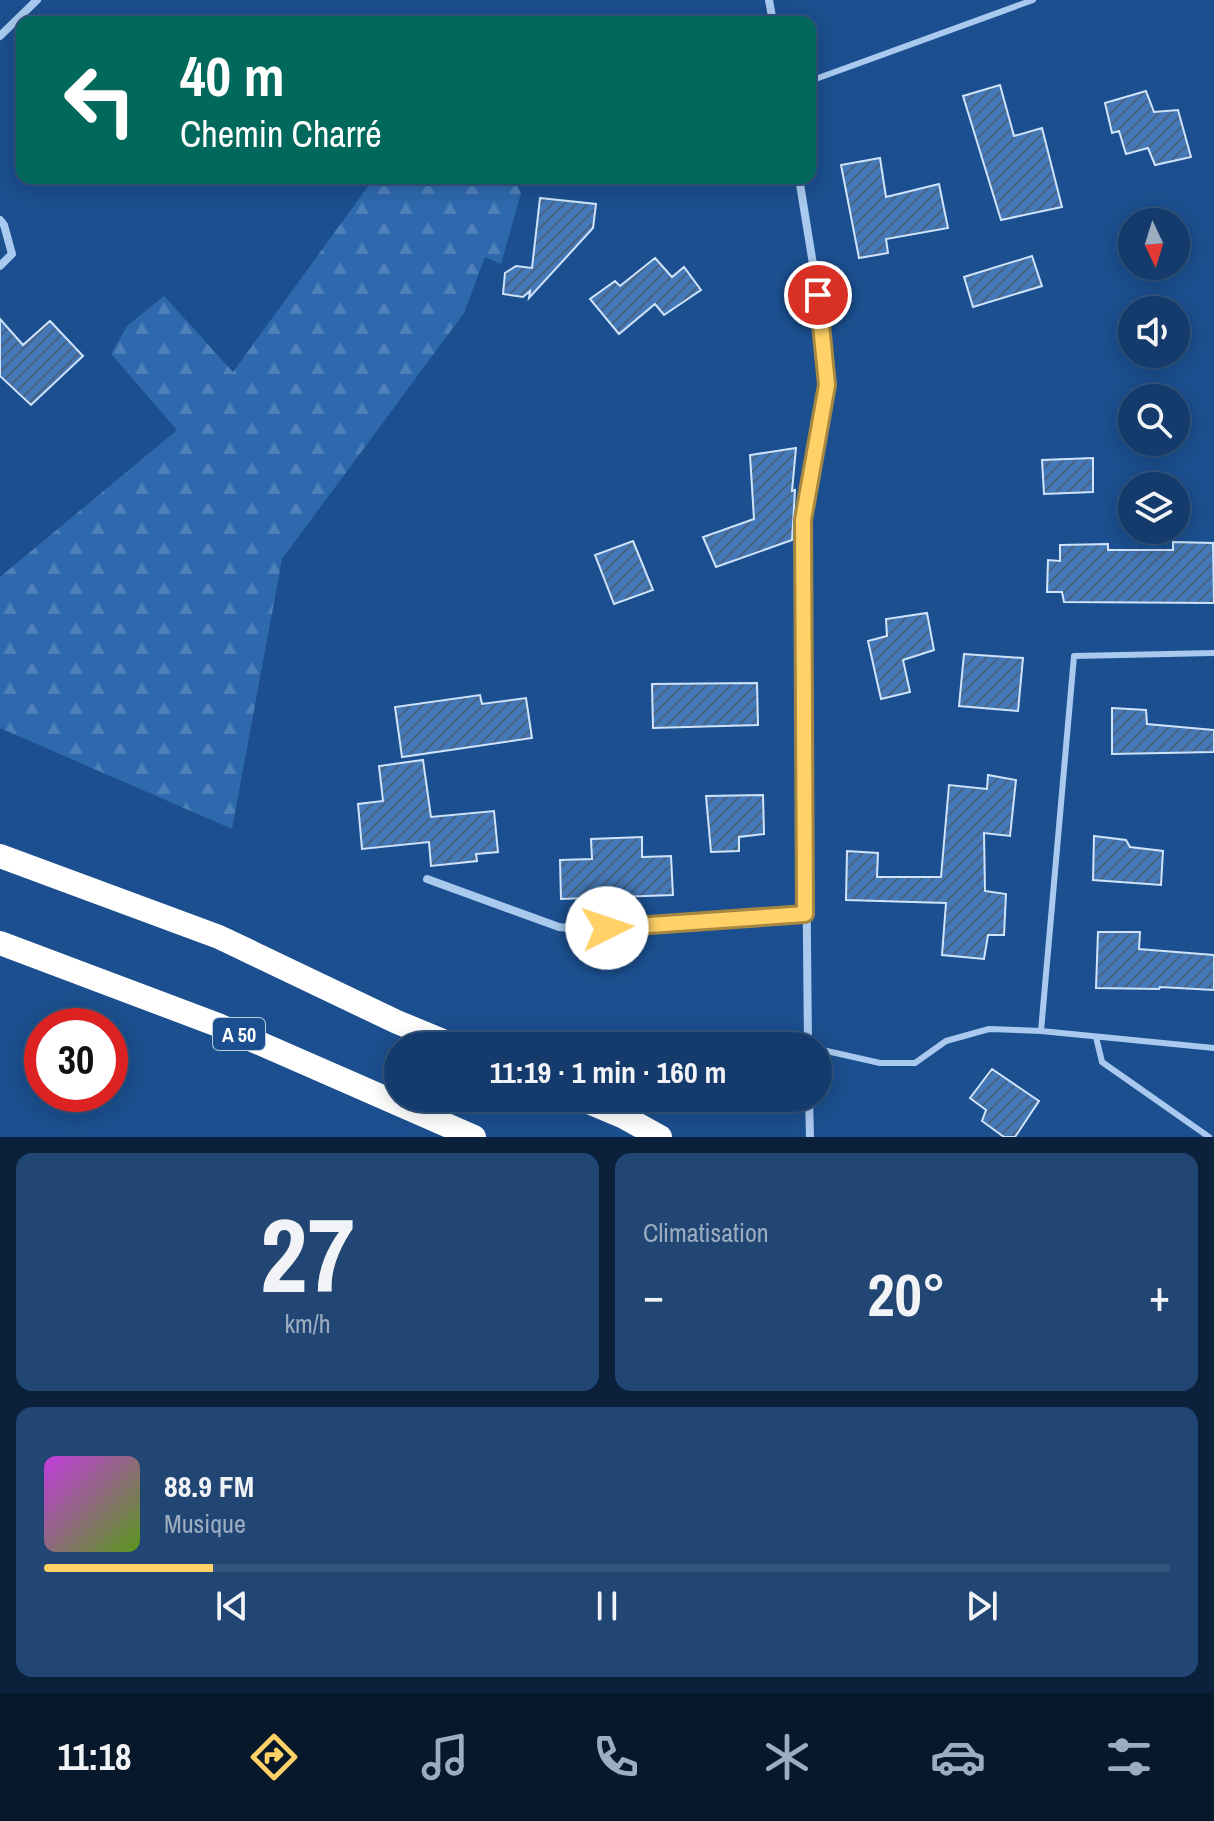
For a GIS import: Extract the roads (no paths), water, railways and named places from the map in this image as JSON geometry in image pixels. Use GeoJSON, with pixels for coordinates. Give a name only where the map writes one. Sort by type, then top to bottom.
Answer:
{"type":"FeatureCollection","features":[{"type":"Feature","properties":{"kind":"highway"},"geometry":{"type":"LineString","coordinates":[[0,856],[219,937],[421,1032]]}},
{"type":"Feature","properties":{"kind":"highway","name":"A 50"},"geometry":{"type":"LineString","coordinates":[[0,943],[218,1025],[474,1137]]}},
{"type":"Feature","properties":{"kind":"highway"},"geometry":{"type":"LineString","coordinates":[[612,1112],[660,1137]]}},
{"type":"Feature","properties":{"kind":"street"},"geometry":{"type":"LineString","coordinates":[[21,16],[37,0]]}},
{"type":"Feature","properties":{"kind":"street"},"geometry":{"type":"LineString","coordinates":[[0,36],[16,20]]}},
{"type":"Feature","properties":{"kind":"street"},"geometry":{"type":"LineString","coordinates":[[800,184],[818,295],[827,385],[803,520],[808,1032]]}},
{"type":"Feature","properties":{"kind":"street"},"geometry":{"type":"LineString","coordinates":[[0,220],[12,254],[0,266]]}},
{"type":"Feature","properties":{"kind":"street"},"geometry":{"type":"LineString","coordinates":[[427,879],[559,927],[578,929],[805,914]]}},
{"type":"Feature","properties":{"kind":"street"},"geometry":{"type":"LineString","coordinates":[[809,1112],[810,1137]]}},
{"type":"Feature","properties":{"kind":"lane"},"geometry":{"type":"LineString","coordinates":[[816,79],[1033,0]]}},
{"type":"Feature","properties":{"kind":"lane"},"geometry":{"type":"LineString","coordinates":[[1041,1031],[1074,656],[1214,653]]}},
{"type":"Feature","properties":{"kind":"lane"},"geometry":{"type":"LineString","coordinates":[[832,1052],[880,1063],[915,1063],[946,1041],[989,1029],[1214,1048]]}},
{"type":"Feature","properties":{"kind":"lane"},"geometry":{"type":"LineString","coordinates":[[1096,1037],[1102,1062],[1209,1137]]}}]}
